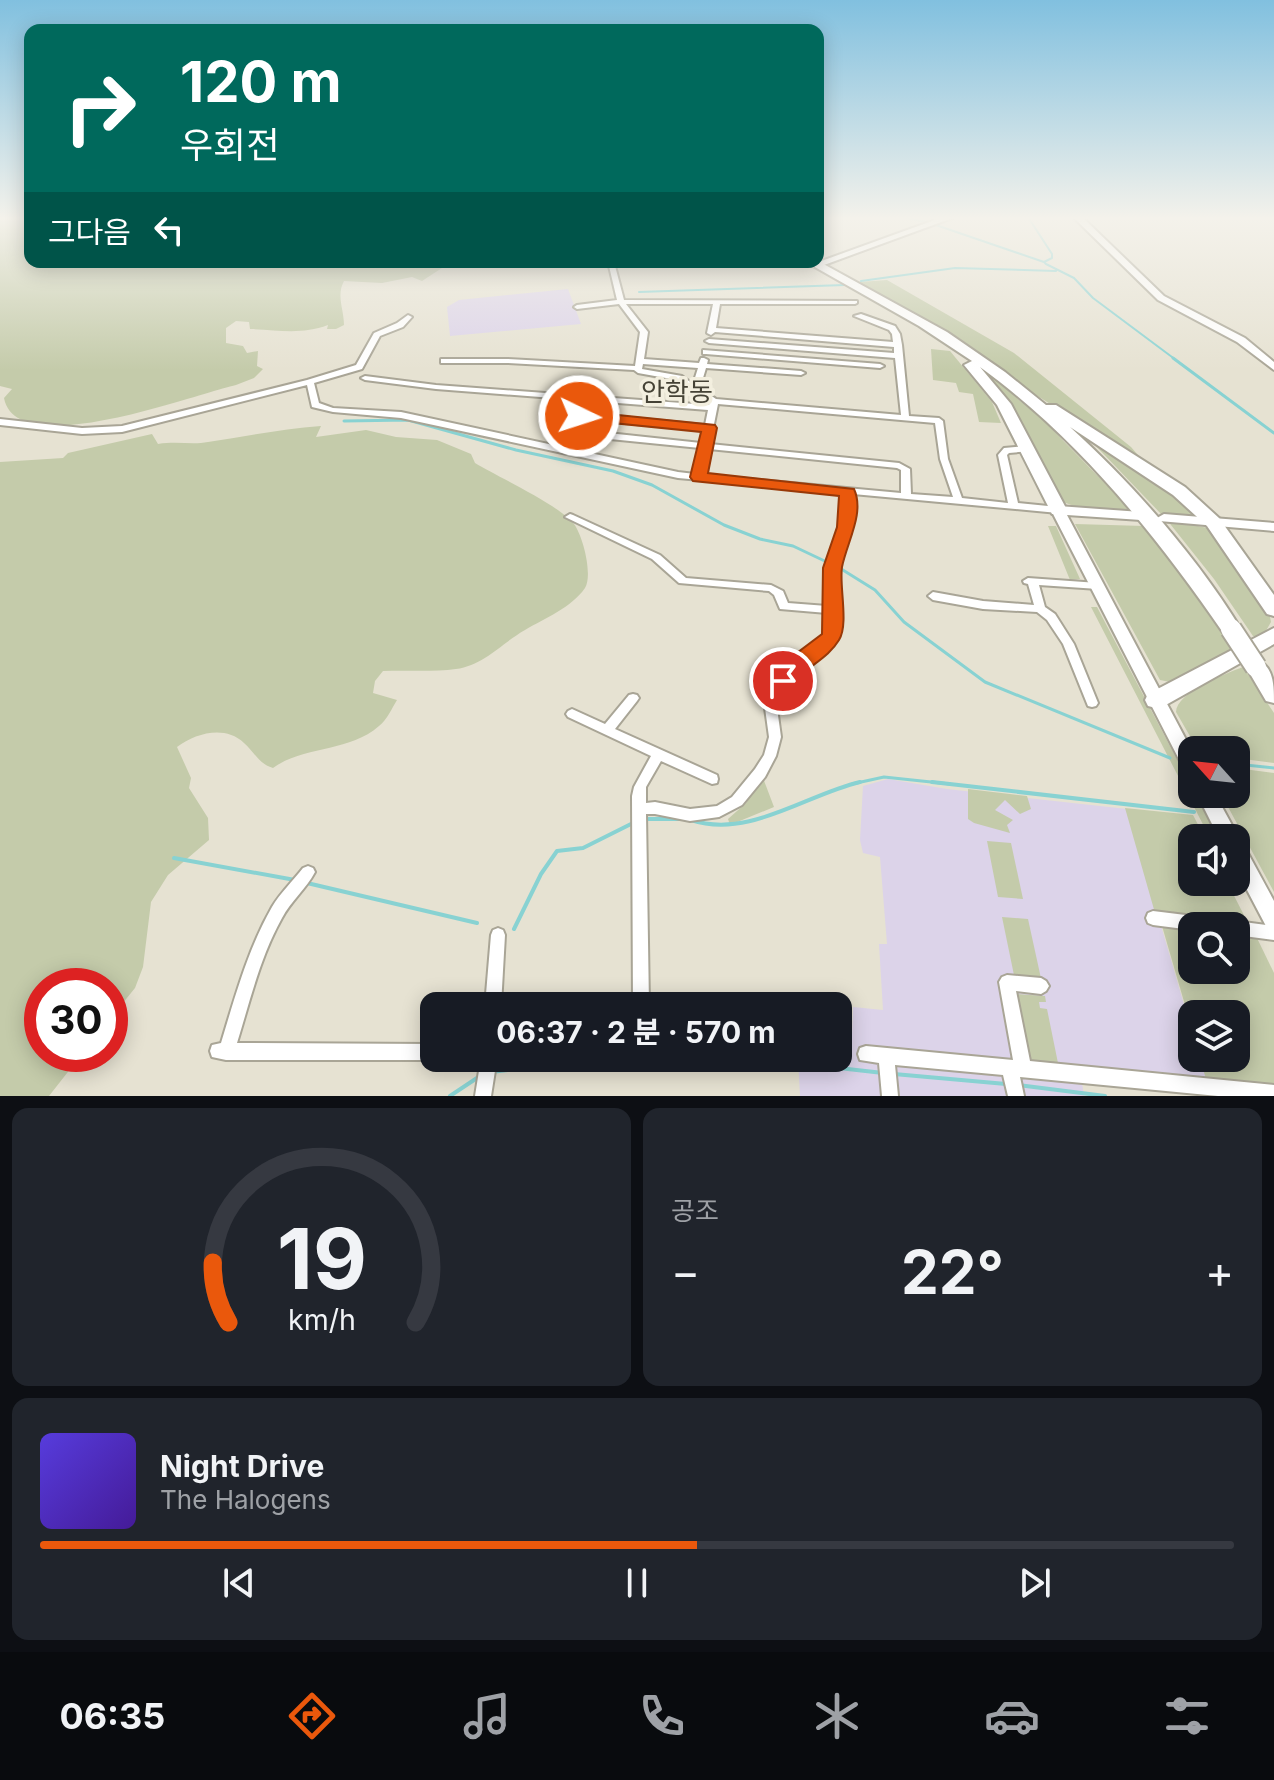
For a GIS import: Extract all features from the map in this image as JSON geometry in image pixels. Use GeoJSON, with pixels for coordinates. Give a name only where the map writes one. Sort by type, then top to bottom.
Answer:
{"type":"FeatureCollection","features":[{"type":"Feature","properties":{"kind":"highway"},"geometry":{"type":"LineString","coordinates":[[828,268],[977,358],[1078,443],[1188,566],[1264,668],[1274,695]]}},
{"type":"Feature","properties":{"kind":"highway"},"geometry":{"type":"LineString","coordinates":[[828,268],[960,342],[1028,394],[1117,473],[1195,565],[1234,626]]}},
{"type":"Feature","properties":{"kind":"highway"},"geometry":{"type":"LineString","coordinates":[[930,328],[984,378],[1004,404],[1058,510]]}},
{"type":"Feature","properties":{"kind":"highway"},"geometry":{"type":"LineString","coordinates":[[1028,394],[1179,491],[1213,522],[1274,609]]}},
{"type":"Feature","properties":{"kind":"highway"},"geometry":{"type":"LineString","coordinates":[[1156,700],[1274,635]]}},
{"type":"Feature","properties":{"kind":"street"},"geometry":{"type":"LineString","coordinates":[[612,268],[621,302],[644,332],[638,371],[679,378],[714,404]]}},
{"type":"Feature","properties":{"kind":"street"},"geometry":{"type":"LineString","coordinates":[[1130,268],[1161,298],[1241,340],[1274,367]]}},
{"type":"Feature","properties":{"kind":"street"},"geometry":{"type":"LineString","coordinates":[[577,307],[621,302],[855,302]]}},
{"type":"Feature","properties":{"kind":"street"},"geometry":{"type":"LineString","coordinates":[[696,389],[717,303]]}},
{"type":"Feature","properties":{"kind":"street"},"geometry":{"type":"LineString","coordinates":[[858,316],[892,328],[898,345],[905,418]]}},
{"type":"Feature","properties":{"kind":"street"},"geometry":{"type":"LineString","coordinates":[[0,422],[82,431],[122,429],[310,382],[359,367],[377,335],[400,325],[408,317]]}},
{"type":"Feature","properties":{"kind":"street"},"geometry":{"type":"LineString","coordinates":[[712,330],[898,345]]}},
{"type":"Feature","properties":{"kind":"street"},"geometry":{"type":"LineString","coordinates":[[709,341],[899,356]]}},
{"type":"Feature","properties":{"kind":"street"},"geometry":{"type":"LineString","coordinates":[[706,352],[880,366]]}},
{"type":"Feature","properties":{"kind":"street"},"geometry":{"type":"LineString","coordinates":[[444,361],[703,365],[801,373]]}},
{"type":"Feature","properties":{"kind":"street"},"geometry":{"type":"LineString","coordinates":[[365,378],[436,387],[939,421],[944,459],[959,502]]}},
{"type":"Feature","properties":{"kind":"street"},"geometry":{"type":"LineString","coordinates":[[310,382],[312,399],[322,408],[401,415],[638,468],[848,492],[1141,516]]}},
{"type":"Feature","properties":{"kind":"street"},"geometry":{"type":"LineString","coordinates":[[699,477],[714,404]]}},
{"type":"Feature","properties":{"kind":"street"},"geometry":{"type":"LineString","coordinates":[[579,416],[709,428]]}},
{"type":"Feature","properties":{"kind":"street"},"geometry":{"type":"LineString","coordinates":[[580,433],[899,466],[905,469],[906,497]]}},
{"type":"Feature","properties":{"kind":"street"},"geometry":{"type":"LineString","coordinates":[[1014,506],[1002,455],[1007,450],[1027,449]]}},
{"type":"Feature","properties":{"kind":"street"},"geometry":{"type":"LineString","coordinates":[[640,809],[655,808],[690,815],[719,811],[737,801],[770,756],[775,737],[771,708],[774,695],[793,667],[825,645],[832,636],[834,566],[846,527],[848,492]]}},
{"type":"Feature","properties":{"kind":"street"},"geometry":{"type":"LineString","coordinates":[[1058,510],[1178,742]]}},
{"type":"Feature","properties":{"kind":"street"},"geometry":{"type":"LineString","coordinates":[[570,517],[656,557],[683,581],[771,588],[779,593],[784,606],[834,610]]}},
{"type":"Feature","properties":{"kind":"street"},"geometry":{"type":"LineString","coordinates":[[1164,518],[1274,527]]}},
{"type":"Feature","properties":{"kind":"street"},"geometry":{"type":"LineString","coordinates":[[1040,609],[1031,581],[1098,586]]}},
{"type":"Feature","properties":{"kind":"street"},"geometry":{"type":"LineString","coordinates":[[933,596],[983,605],[1040,609],[1051,617],[1068,644],[1092,703]]}},
{"type":"Feature","properties":{"kind":"street"},"geometry":{"type":"LineString","coordinates":[[607,730],[633,698]]}},
{"type":"Feature","properties":{"kind":"street"},"geometry":{"type":"LineString","coordinates":[[572,714],[712,779]]}},
{"type":"Feature","properties":{"kind":"street"},"geometry":{"type":"LineString","coordinates":[[641,992],[640,787],[659,754]]}},
{"type":"Feature","properties":{"kind":"street"},"geometry":{"type":"LineString","coordinates":[[308,872],[273,922],[250,974],[222,1052],[420,1052]]}},
{"type":"Feature","properties":{"kind":"street"},"geometry":{"type":"LineString","coordinates":[[1250,876],[1274,921]]}},
{"type":"Feature","properties":{"kind":"street"},"geometry":{"type":"LineString","coordinates":[[1153,918],[1178,921]]}},
{"type":"Feature","properties":{"kind":"street"},"geometry":{"type":"LineString","coordinates":[[1250,930],[1274,933]]}},
{"type":"Feature","properties":{"kind":"street"},"geometry":{"type":"LineString","coordinates":[[494,992],[498,935]]}},
{"type":"Feature","properties":{"kind":"street"},"geometry":{"type":"LineString","coordinates":[[1015,1081],[1007,982],[1041,986]]}},
{"type":"Feature","properties":{"kind":"street"},"geometry":{"type":"LineString","coordinates":[[866,1054],[888,1074],[1274,1093]]}},
{"type":"Feature","properties":{"kind":"shaded area"},"geometry":{"type":"Polygon","coordinates":[[[568,289],[581,324],[450,336],[447,307],[459,300],[568,289]]]}},
{"type":"Feature","properties":{"kind":"shaded area"},"geometry":{"type":"Polygon","coordinates":[[[888,779],[947,789],[1127,809],[1183,1000],[1178,1000],[1178,1072],[1204,1072],[1211,1096],[1082,1083],[1084,1096],[800,1096],[799,1072],[852,1072],[853,1007],[883,1010],[879,944],[887,944],[880,857],[863,853],[860,840],[863,786],[888,779]]]}},
{"type":"Feature","properties":{"kind":"green space"},"geometry":{"type":"Polygon","coordinates":[[[0,268],[442,268],[422,281],[412,277],[382,283],[344,281],[340,297],[344,325],[336,329],[327,329],[328,325],[299,331],[250,329],[249,322],[236,321],[226,328],[226,343],[243,346],[247,353],[258,351],[257,366],[263,369],[254,378],[236,385],[148,410],[72,425],[40,425],[16,416],[4,398],[12,389],[0,386],[0,268]]]}},
{"type":"Feature","properties":{"kind":"green space"},"geometry":{"type":"Polygon","coordinates":[[[887,280],[1014,353],[1131,447],[1144,462],[1031,392],[963,341],[859,282],[887,280]]]}},
{"type":"Feature","properties":{"kind":"green space"},"geometry":{"type":"Polygon","coordinates":[[[931,349],[950,351],[992,402],[1001,423],[979,422],[973,394],[959,392],[956,383],[933,380],[931,349]]]}},
{"type":"Feature","properties":{"kind":"green space"},"geometry":{"type":"Polygon","coordinates":[[[968,357],[1044,421],[1133,512],[1083,509],[1063,502],[1009,408],[968,357]]]}},
{"type":"Feature","properties":{"kind":"green space"},"geometry":{"type":"Polygon","coordinates":[[[1057,413],[1172,490],[1202,518],[1163,516],[1095,445],[1057,413]]]}},
{"type":"Feature","properties":{"kind":"green space"},"geometry":{"type":"Polygon","coordinates":[[[321,426],[316,437],[366,430],[396,437],[437,440],[471,454],[475,463],[542,500],[574,524],[586,556],[588,574],[585,588],[565,607],[466,667],[383,671],[375,681],[373,693],[397,700],[382,723],[354,741],[299,756],[273,768],[261,761],[244,743],[228,734],[202,735],[177,747],[191,778],[189,788],[208,818],[209,840],[168,875],[151,902],[143,967],[135,988],[128,997],[128,968],[24,968],[24,1072],[68,1072],[49,1096],[0,1096],[0,462],[63,458],[68,453],[152,434],[158,444],[197,443],[321,426]]]}},
{"type":"Feature","properties":{"kind":"green space"},"geometry":{"type":"Polygon","coordinates":[[[1167,520],[1208,528],[1269,612],[1271,622],[1263,636],[1253,636],[1214,579],[1167,520]]]}},
{"type":"Feature","properties":{"kind":"green space"},"geometry":{"type":"Polygon","coordinates":[[[1075,524],[1144,526],[1167,553],[1234,651],[1175,683],[1160,680],[1075,524]]]}},
{"type":"Feature","properties":{"kind":"green space"},"geometry":{"type":"Polygon","coordinates":[[[1048,526],[1056,526],[1080,579],[1070,580],[1048,526]]]}},
{"type":"Feature","properties":{"kind":"green space"},"geometry":{"type":"Polygon","coordinates":[[[1091,607],[1097,607],[1178,761],[1178,776],[1091,607]]]}},
{"type":"Feature","properties":{"kind":"green space"},"geometry":{"type":"Polygon","coordinates":[[[1243,667],[1274,713],[1274,763],[1250,760],[1250,736],[1190,736],[1176,712],[1178,705],[1193,691],[1243,667]]]}},
{"type":"Feature","properties":{"kind":"green space"},"geometry":{"type":"Polygon","coordinates":[[[1250,770],[1274,773],[1274,892],[1250,848],[1250,824],[1237,824],[1229,808],[1250,808],[1250,770]]]}},
{"type":"Feature","properties":{"kind":"green space"},"geometry":{"type":"Polygon","coordinates":[[[763,778],[774,807],[730,825],[728,819],[746,803],[763,778]]]}},
{"type":"Feature","properties":{"kind":"green space"},"geometry":{"type":"Polygon","coordinates":[[[968,789],[1027,796],[1031,809],[1020,814],[1005,800],[995,810],[1013,820],[1007,825],[1010,833],[974,823],[968,819],[968,789]]]}},
{"type":"Feature","properties":{"kind":"green space"},"geometry":{"type":"Polygon","coordinates":[[[1125,808],[1193,815],[1198,824],[1178,824],[1178,896],[1234,896],[1242,912],[1178,912],[1178,916],[1155,913],[1125,808]]]}},
{"type":"Feature","properties":{"kind":"green space"},"geometry":{"type":"Polygon","coordinates":[[[1195,808],[1202,808],[1211,824],[1203,824],[1195,808]]]}},
{"type":"Feature","properties":{"kind":"green space"},"geometry":{"type":"Polygon","coordinates":[[[987,841],[1011,843],[1023,899],[998,897],[987,841]]]}},
{"type":"Feature","properties":{"kind":"green space"},"geometry":{"type":"Polygon","coordinates":[[[1002,917],[1028,919],[1042,983],[1015,980],[1002,917]]]}},
{"type":"Feature","properties":{"kind":"green space"},"geometry":{"type":"Polygon","coordinates":[[[1162,926],[1178,928],[1178,981],[1162,926]]]}},
{"type":"Feature","properties":{"kind":"green space"},"geometry":{"type":"Polygon","coordinates":[[[1250,937],[1257,938],[1274,973],[1274,1089],[1207,1083],[1204,1072],[1250,1072],[1250,1000],[1184,1000],[1179,984],[1250,984],[1250,937]]]}},
{"type":"Feature","properties":{"kind":"green space"},"geometry":{"type":"Polygon","coordinates":[[[1017,994],[1045,996],[1046,1002],[1039,1002],[1040,1008],[1047,1009],[1059,1068],[1030,1065],[1017,994]]]}},
{"type":"Feature","properties":{"kind":"waterway"},"geometry":{"type":"LineString","coordinates":[[861,281],[954,268]]}},
{"type":"Feature","properties":{"kind":"waterway"},"geometry":{"type":"LineString","coordinates":[[960,268],[1056,271]]}},
{"type":"Feature","properties":{"kind":"waterway"},"geometry":{"type":"LineString","coordinates":[[1054,268],[1074,278],[1093,298],[1176,360]]}},
{"type":"Feature","properties":{"kind":"waterway"},"geometry":{"type":"LineString","coordinates":[[639,292],[845,285]]}},
{"type":"Feature","properties":{"kind":"waterway"},"geometry":{"type":"LineString","coordinates":[[1173,358],[1274,433]]}},
{"type":"Feature","properties":{"kind":"waterway"},"geometry":{"type":"LineString","coordinates":[[344,421],[408,420],[516,450],[613,471],[652,485],[724,525],[760,539],[793,546],[831,564]]}},
{"type":"Feature","properties":{"kind":"waterway"},"geometry":{"type":"LineString","coordinates":[[838,567],[875,590],[904,622],[985,682],[1170,758]]}},
{"type":"Feature","properties":{"kind":"waterway"},"geometry":{"type":"LineString","coordinates":[[1250,765],[1274,768]]}},
{"type":"Feature","properties":{"kind":"waterway"},"geometry":{"type":"LineString","coordinates":[[856,783],[884,777],[943,783]]}},
{"type":"Feature","properties":{"kind":"waterway"},"geometry":{"type":"LineString","coordinates":[[932,782],[943,783]]}},
{"type":"Feature","properties":{"kind":"waterway"},"geometry":{"type":"LineString","coordinates":[[691,820],[713,824],[755,820],[856,783]]}},
{"type":"Feature","properties":{"kind":"waterway"},"geometry":{"type":"LineString","coordinates":[[852,784],[856,783]]}},
{"type":"Feature","properties":{"kind":"waterway"},"geometry":{"type":"LineString","coordinates":[[943,783],[950,784]]}},
{"type":"Feature","properties":{"kind":"waterway"},"geometry":{"type":"LineString","coordinates":[[943,783],[1194,812]]}},
{"type":"Feature","properties":{"kind":"waterway"},"geometry":{"type":"LineString","coordinates":[[644,819],[684,819]]}},
{"type":"Feature","properties":{"kind":"waterway"},"geometry":{"type":"LineString","coordinates":[[514,929],[541,874],[557,851],[583,848],[633,823]]}},
{"type":"Feature","properties":{"kind":"waterway"},"geometry":{"type":"LineString","coordinates":[[174,858],[295,880]]}},
{"type":"Feature","properties":{"kind":"waterway"},"geometry":{"type":"LineString","coordinates":[[307,883],[477,923]]}},
{"type":"Feature","properties":{"kind":"waterway"},"geometry":{"type":"LineString","coordinates":[[852,1069],[883,1073]]}},
{"type":"Feature","properties":{"kind":"waterway"},"geometry":{"type":"LineString","coordinates":[[894,1074],[1006,1084]]}},
{"type":"Feature","properties":{"kind":"waterway"},"geometry":{"type":"LineString","coordinates":[[450,1096],[480,1076]]}},
{"type":"Feature","properties":{"kind":"waterway"},"geometry":{"type":"LineString","coordinates":[[1018,1085],[1105,1096]]}},
{"type":"Feature","properties":{"kind":"district","name":"안학동"},"geometry":{"type":"Point","coordinates":[677,391]}},
{"type":"Feature","properties":{"kind":"route"},"geometry":{"type":"LineString","coordinates":[[579,416],[709,428],[699,477],[848,492],[846,527],[833,568],[832,636],[825,645],[793,667],[783,681]]}}]}
